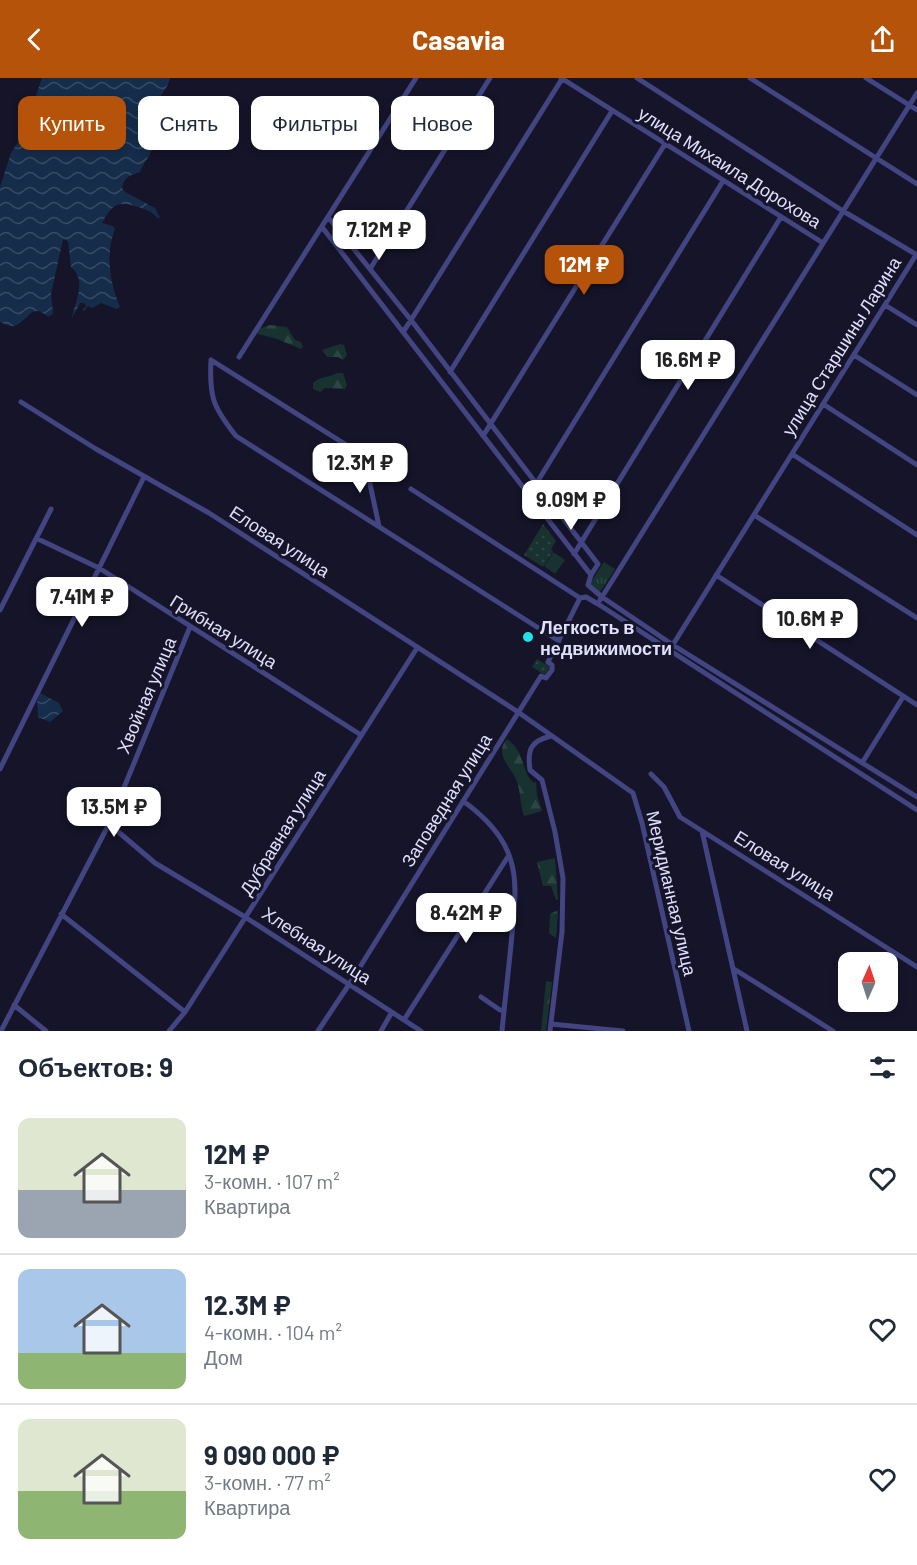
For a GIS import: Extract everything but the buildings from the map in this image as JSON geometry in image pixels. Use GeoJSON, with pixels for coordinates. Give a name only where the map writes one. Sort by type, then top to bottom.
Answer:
{"type":"FeatureCollection","features":[{"type":"Feature","properties":{"kind":"street"},"geometry":{"type":"LineString","coordinates":[[239,357],[416,78]]}},
{"type":"Feature","properties":{"kind":"street"},"geometry":{"type":"LineString","coordinates":[[370,269],[490,78]]}},
{"type":"Feature","properties":{"kind":"street"},"geometry":{"type":"LineString","coordinates":[[403,332],[562,78]]}},
{"type":"Feature","properties":{"kind":"street","name":"улица Михаила Дорохова"},"geometry":{"type":"LineString","coordinates":[[562,78],[823,243]]}},
{"type":"Feature","properties":{"kind":"street"},"geometry":{"type":"LineString","coordinates":[[637,78],[843,211],[917,255]]}},
{"type":"Feature","properties":{"kind":"street"},"geometry":{"type":"LineString","coordinates":[[750,78],[917,184]]}},
{"type":"Feature","properties":{"kind":"street"},"geometry":{"type":"LineString","coordinates":[[867,78],[917,110]]}},
{"type":"Feature","properties":{"kind":"street","name":"улица Михаила Дорохова"},"geometry":{"type":"LineString","coordinates":[[598,604],[917,93]]}},
{"type":"Feature","properties":{"kind":"street"},"geometry":{"type":"LineString","coordinates":[[450,372],[612,111]]}},
{"type":"Feature","properties":{"kind":"street"},"geometry":{"type":"LineString","coordinates":[[483,436],[665,144]]}},
{"type":"Feature","properties":{"kind":"street"},"geometry":{"type":"LineString","coordinates":[[536,484],[723,181]]}},
{"type":"Feature","properties":{"kind":"street"},"geometry":{"type":"LineString","coordinates":[[328,217],[411,320],[598,564],[588,585],[673,645],[917,797]]}},
{"type":"Feature","properties":{"kind":"street"},"geometry":{"type":"LineString","coordinates":[[574,554],[781,217]]}},
{"type":"Feature","properties":{"kind":"street"},"geometry":{"type":"LineString","coordinates":[[322,227],[591,575]]}},
{"type":"Feature","properties":{"kind":"street","name":"улица Старшины Ларина"},"geometry":{"type":"LineString","coordinates":[[669,651],[917,255]]}},
{"type":"Feature","properties":{"kind":"street"},"geometry":{"type":"LineString","coordinates":[[885,305],[917,325]]}},
{"type":"Feature","properties":{"kind":"street"},"geometry":{"type":"LineString","coordinates":[[854,355],[917,395]]}},
{"type":"Feature","properties":{"kind":"street"},"geometry":{"type":"LineString","coordinates":[[379,526],[364,456],[211,360],[209,384],[218,412],[236,436],[558,641],[580,598]]}},
{"type":"Feature","properties":{"kind":"street","name":"Еловая улица"},"geometry":{"type":"LineString","coordinates":[[21,402],[144,477],[209,513],[518,712]]}},
{"type":"Feature","properties":{"kind":"street"},"geometry":{"type":"LineString","coordinates":[[823,404],[917,465]]}},
{"type":"Feature","properties":{"kind":"street","name":"улица Старшины Ларина"},"geometry":{"type":"LineString","coordinates":[[792,454],[917,535]]}},
{"type":"Feature","properties":{"kind":"street"},"geometry":{"type":"LineString","coordinates":[[0,769],[144,477]]}},
{"type":"Feature","properties":{"kind":"street"},"geometry":{"type":"LineString","coordinates":[[411,489],[580,598],[586,597],[598,604],[917,810]]}},
{"type":"Feature","properties":{"kind":"street"},"geometry":{"type":"LineString","coordinates":[[0,610],[51,509]]}},
{"type":"Feature","properties":{"kind":"street"},"geometry":{"type":"LineString","coordinates":[[754,514],[917,618]]}},
{"type":"Feature","properties":{"kind":"street","name":"Грибная улица"},"geometry":{"type":"LineString","coordinates":[[38,538],[99,568],[361,735]]}},
{"type":"Feature","properties":{"kind":"street"},"geometry":{"type":"LineString","coordinates":[[717,575],[917,705]]}},
{"type":"Feature","properties":{"kind":"street","name":"Хвойная улица"},"geometry":{"type":"LineString","coordinates":[[1,1031],[109,824],[190,627]]}},
{"type":"Feature","properties":{"kind":"street","name":"Заповедная улица"},"geometry":{"type":"LineString","coordinates":[[318,1031],[541,676],[546,678],[552,670],[552,665],[548,662],[558,641]]}},
{"type":"Feature","properties":{"kind":"street","name":"Дубравная улица"},"geometry":{"type":"LineString","coordinates":[[169,1031],[185,1012],[417,648]]}},
{"type":"Feature","properties":{"kind":"street"},"geometry":{"type":"LineString","coordinates":[[862,763],[903,697]]}},
{"type":"Feature","properties":{"kind":"street","name":"Меридианная улица"},"geometry":{"type":"LineString","coordinates":[[518,712],[633,793],[642,823],[689,1031]]}},
{"type":"Feature","properties":{"kind":"street"},"geometry":{"type":"LineString","coordinates":[[550,1031],[562,932],[562,878],[555,832],[542,780],[530,770],[528,759],[532,745],[538,739],[551,736]]}},
{"type":"Feature","properties":{"kind":"street","name":"Еловая улица"},"geometry":{"type":"LineString","coordinates":[[651,774],[664,787],[680,816],[917,967]]}},
{"type":"Feature","properties":{"kind":"street"},"geometry":{"type":"LineString","coordinates":[[463,801],[479,812],[491,825],[509,855],[514,876],[514,916],[502,1031]]}},
{"type":"Feature","properties":{"kind":"street","name":"Хлебная улица"},"geometry":{"type":"LineString","coordinates":[[109,824],[155,862],[350,983],[421,1031]]}},
{"type":"Feature","properties":{"kind":"street"},"geometry":{"type":"LineString","coordinates":[[702,830],[747,1031]]}},
{"type":"Feature","properties":{"kind":"street"},"geometry":{"type":"LineString","coordinates":[[404,1020],[509,855]]}},
{"type":"Feature","properties":{"kind":"street"},"geometry":{"type":"LineString","coordinates":[[61,914],[185,1012]]}},
{"type":"Feature","properties":{"kind":"street"},"geometry":{"type":"LineString","coordinates":[[734,969],[832,1031]]}},
{"type":"Feature","properties":{"kind":"street"},"geometry":{"type":"LineString","coordinates":[[481,997],[504,1011]]}},
{"type":"Feature","properties":{"kind":"street"},"geometry":{"type":"LineString","coordinates":[[14,1005],[46,1031]]}},
{"type":"Feature","properties":{"kind":"street"},"geometry":{"type":"LineString","coordinates":[[381,1031],[392,1012]]}},
{"type":"Feature","properties":{"kind":"street"},"geometry":{"type":"LineString","coordinates":[[551,1024],[623,1031]]}},
{"type":"Feature","properties":{"kind":"green space"},"geometry":{"type":"Polygon","coordinates":[[[270,325],[287,327],[295,340],[301,342],[303,347],[301,349],[258,334],[258,329],[270,325]]]}},
{"type":"Feature","properties":{"kind":"green space"},"geometry":{"type":"Polygon","coordinates":[[[340,344],[344,345],[347,355],[343,360],[338,357],[327,357],[322,350],[340,344]]]}},
{"type":"Feature","properties":{"kind":"green space"},"geometry":{"type":"Polygon","coordinates":[[[343,373],[347,385],[345,389],[325,388],[320,392],[313,389],[313,383],[316,381],[343,373]]]}},
{"type":"Feature","properties":{"kind":"green space"},"geometry":{"type":"Polygon","coordinates":[[[543,524],[556,541],[543,567],[524,555],[543,524]]]}},
{"type":"Feature","properties":{"kind":"green space"},"geometry":{"type":"Polygon","coordinates":[[[553,552],[565,560],[555,574],[544,566],[553,552]]]}},
{"type":"Feature","properties":{"kind":"green space"},"geometry":{"type":"Polygon","coordinates":[[[604,562],[615,569],[600,592],[591,587],[591,582],[604,562]]]}},
{"type":"Feature","properties":{"kind":"green space"},"geometry":{"type":"Polygon","coordinates":[[[537,659],[550,667],[545,675],[532,667],[537,659]]]}},
{"type":"Feature","properties":{"kind":"green space"},"geometry":{"type":"Polygon","coordinates":[[[507,739],[517,750],[530,779],[536,782],[542,811],[524,816],[517,782],[503,756],[503,745],[507,739]]]}},
{"type":"Feature","properties":{"kind":"green space"},"geometry":{"type":"Polygon","coordinates":[[[555,858],[558,900],[551,886],[543,886],[537,862],[555,858]]]}},
{"type":"Feature","properties":{"kind":"green space"},"geometry":{"type":"Polygon","coordinates":[[[558,910],[556,938],[549,933],[550,914],[558,910]]]}},
{"type":"Feature","properties":{"kind":"green space"},"geometry":{"type":"Polygon","coordinates":[[[546,981],[552,982],[546,1031],[541,1031],[546,981]]]}},
{"type":"Feature","properties":{"kind":"water"},"geometry":{"type":"Polygon","coordinates":[[[42,78],[170,78],[161,96],[138,96],[138,150],[152,150],[140,172],[126,179],[122,188],[125,192],[155,208],[160,218],[145,210],[122,204],[114,207],[102,223],[113,226],[115,229],[110,248],[110,268],[120,307],[117,309],[101,303],[92,308],[88,306],[84,311],[83,308],[86,306],[80,303],[72,318],[79,292],[79,279],[71,267],[68,241],[63,239],[51,294],[53,314],[48,317],[34,311],[19,324],[11,326],[0,322],[0,187],[11,153],[18,142],[18,150],[126,150],[126,96],[36,96],[42,78]]]}},
{"type":"Feature","properties":{"kind":"water"},"geometry":{"type":"Polygon","coordinates":[[[40,693],[59,703],[63,711],[50,722],[38,717],[37,702],[40,693]]]}},
{"type":"Feature","properties":{"kind":"place","name":"Легкость в недвижимости"},"geometry":{"type":"Point","coordinates":[528,637]}}]}
